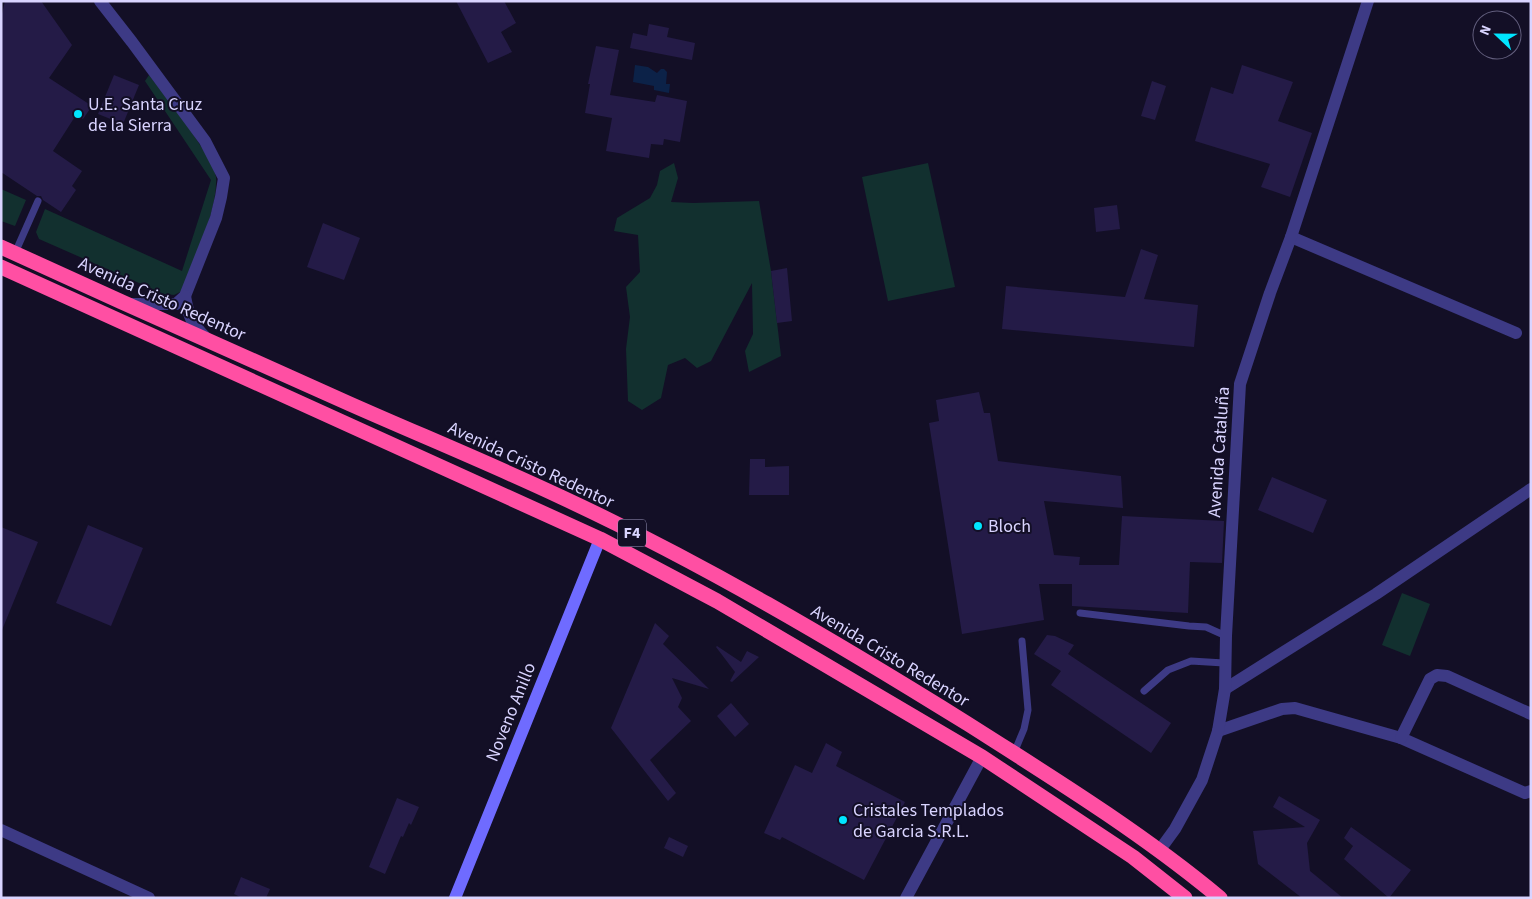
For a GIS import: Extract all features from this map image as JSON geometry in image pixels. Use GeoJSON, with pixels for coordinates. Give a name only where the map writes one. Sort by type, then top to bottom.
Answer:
{"type":"FeatureCollection","features":[{"type":"Feature","properties":{"kind":"highway","name":"Avenida Cristo Redentor"},"geometry":{"type":"LineString","coordinates":[[1,247],[211,343],[561,497],[643,538],[788,616],[1014,753],[1159,851],[1220,898]]}},
{"type":"Feature","properties":{"kind":"highway","name":"Avenida Cristo Redentor"},"geometry":{"type":"LineString","coordinates":[[1,267],[600,539],[718,601],[982,757],[1133,857],[1185,898]]}},
{"type":"Feature","properties":{"kind":"street"},"geometry":{"type":"LineString","coordinates":[[100,1],[205,141],[224,178],[216,218],[185,296],[176,304],[125,303]]}},
{"type":"Feature","properties":{"kind":"street","name":"Avenida Cataluña"},"geometry":{"type":"LineString","coordinates":[[1159,851],[1202,780],[1218,731],[1225,689],[1224,663],[1240,384],[1291,237],[1368,1]]}},
{"type":"Feature","properties":{"kind":"street"},"geometry":{"type":"LineString","coordinates":[[1291,237],[1516,333]]}},
{"type":"Feature","properties":{"kind":"street"},"geometry":{"type":"LineString","coordinates":[[185,296],[188,315],[211,343]]}},
{"type":"Feature","properties":{"kind":"street"},"geometry":{"type":"LineString","coordinates":[[1225,689],[1376,594],[1531,489]]}},
{"type":"Feature","properties":{"kind":"street","name":"Noveno Anillo"},"geometry":{"type":"LineString","coordinates":[[455,898],[600,539]]}},
{"type":"Feature","properties":{"kind":"street"},"geometry":{"type":"LineString","coordinates":[[1400,738],[1430,680],[1437,675],[1447,676],[1531,714]]}},
{"type":"Feature","properties":{"kind":"street"},"geometry":{"type":"LineString","coordinates":[[1218,731],[1282,709],[1295,708],[1400,738],[1525,793],[1531,791]]}},
{"type":"Feature","properties":{"kind":"street"},"geometry":{"type":"LineString","coordinates":[[906,898],[982,757]]}},
{"type":"Feature","properties":{"kind":"street"},"geometry":{"type":"LineString","coordinates":[[1,830],[150,898]]}},
{"type":"Feature","properties":{"kind":"lane"},"geometry":{"type":"LineString","coordinates":[[15,253],[38,201]]}},
{"type":"Feature","properties":{"kind":"lane"},"geometry":{"type":"LineString","coordinates":[[1080,613],[1206,627],[1226,636]]}},
{"type":"Feature","properties":{"kind":"lane"},"geometry":{"type":"LineString","coordinates":[[1014,753],[1024,729],[1028,710],[1022,641]]}},
{"type":"Feature","properties":{"kind":"lane"},"geometry":{"type":"LineString","coordinates":[[1144,691],[1168,670],[1191,661],[1224,663]]}},
{"type":"Feature","properties":{"kind":"green space"},"geometry":{"type":"Polygon","coordinates":[[[149,75],[198,141],[207,155],[216,177],[213,205],[204,235],[182,291],[174,295],[164,294],[39,239],[36,232],[45,209],[182,271],[211,180],[145,81],[149,75]]]}},
{"type":"Feature","properties":{"kind":"green space"},"geometry":{"type":"Polygon","coordinates":[[[674,163],[678,178],[671,202],[759,201],[771,271],[781,356],[749,372],[745,351],[753,334],[752,283],[711,361],[697,368],[685,358],[668,365],[661,398],[642,410],[628,401],[626,349],[630,317],[626,287],[640,272],[638,235],[614,231],[617,218],[650,198],[657,185],[660,171],[674,163]]]}},
{"type":"Feature","properties":{"kind":"green space"},"geometry":{"type":"Polygon","coordinates":[[[928,163],[955,287],[888,301],[862,177],[928,163]]]}},
{"type":"Feature","properties":{"kind":"green space"},"geometry":{"type":"Polygon","coordinates":[[[1,189],[26,200],[15,226],[1,221],[1,189]]]}},
{"type":"Feature","properties":{"kind":"green space"},"geometry":{"type":"Polygon","coordinates":[[[1402,593],[1430,604],[1410,656],[1382,645],[1402,593]]]}},
{"type":"Feature","properties":{"kind":"water"},"geometry":{"type":"Polygon","coordinates":[[[635,65],[648,67],[657,73],[664,69],[667,72],[666,84],[670,84],[669,93],[654,90],[654,86],[633,82],[635,65]]]}},
{"type":"Feature","properties":{"kind":"building"},"geometry":{"type":"Polygon","coordinates":[[[5,1],[41,1],[72,45],[49,78],[92,106],[83,119],[76,115],[53,151],[82,171],[72,186],[76,190],[61,212],[43,200],[41,196],[37,196],[1,172],[1,18],[5,1]]]}},
{"type":"Feature","properties":{"kind":"building"},"geometry":{"type":"Polygon","coordinates":[[[456,1],[504,1],[516,23],[501,32],[512,52],[488,63],[456,1]]]}},
{"type":"Feature","properties":{"kind":"building"},"geometry":{"type":"Polygon","coordinates":[[[649,24],[669,28],[667,37],[695,43],[692,60],[630,48],[633,33],[647,36],[649,24]]]}},
{"type":"Feature","properties":{"kind":"building"},"geometry":{"type":"Polygon","coordinates":[[[596,46],[619,50],[610,95],[655,102],[657,95],[687,101],[680,142],[664,139],[663,145],[651,144],[649,158],[606,151],[612,118],[585,113],[590,84],[588,84],[596,46]]]}},
{"type":"Feature","properties":{"kind":"building"},"geometry":{"type":"Polygon","coordinates":[[[1242,65],[1293,82],[1278,121],[1312,133],[1290,197],[1261,187],[1270,164],[1195,141],[1211,87],[1233,94],[1242,65]]]}},
{"type":"Feature","properties":{"kind":"building"},"geometry":{"type":"Polygon","coordinates":[[[114,75],[139,85],[123,124],[98,114],[114,75]]]}},
{"type":"Feature","properties":{"kind":"building"},"geometry":{"type":"Polygon","coordinates":[[[1152,81],[1166,86],[1155,120],[1141,116],[1152,81]]]}},
{"type":"Feature","properties":{"kind":"building"},"geometry":{"type":"Polygon","coordinates":[[[1117,205],[1120,229],[1096,232],[1094,208],[1117,205]]]}},
{"type":"Feature","properties":{"kind":"building"},"geometry":{"type":"Polygon","coordinates":[[[323,223],[360,238],[344,280],[307,267],[323,223]]]}},
{"type":"Feature","properties":{"kind":"building"},"geometry":{"type":"Polygon","coordinates":[[[1141,249],[1158,255],[1144,299],[1198,305],[1194,347],[1002,329],[1006,286],[1125,297],[1141,249]]]}},
{"type":"Feature","properties":{"kind":"building"},"geometry":{"type":"Polygon","coordinates":[[[787,268],[792,321],[777,323],[771,271],[787,268]]]}},
{"type":"Feature","properties":{"kind":"building"},"geometry":{"type":"Polygon","coordinates":[[[979,392],[984,413],[990,413],[998,461],[1121,476],[1123,508],[1044,501],[1054,555],[1080,557],[1079,565],[1119,565],[1122,516],[1224,521],[1222,563],[1190,562],[1188,613],[1072,606],[1072,584],[1039,584],[1044,620],[962,634],[929,423],[939,421],[936,400],[979,392]]]}},
{"type":"Feature","properties":{"kind":"building"},"geometry":{"type":"Polygon","coordinates":[[[750,459],[765,459],[765,467],[789,466],[789,495],[749,495],[750,459]]]}},
{"type":"Feature","properties":{"kind":"building"},"geometry":{"type":"Polygon","coordinates":[[[1272,477],[1327,500],[1313,533],[1258,510],[1272,477]]]}},
{"type":"Feature","properties":{"kind":"building"},"geometry":{"type":"Polygon","coordinates":[[[88,525],[143,548],[111,626],[56,603],[88,525]]]}},
{"type":"Feature","properties":{"kind":"building"},"geometry":{"type":"Polygon","coordinates":[[[1,527],[38,542],[2,630],[1,630],[1,527]]]}},
{"type":"Feature","properties":{"kind":"building"},"geometry":{"type":"Polygon","coordinates":[[[655,623],[669,636],[663,644],[709,689],[672,678],[682,698],[678,707],[691,721],[650,760],[676,793],[668,801],[611,728],[655,623]]]}},
{"type":"Feature","properties":{"kind":"building"},"geometry":{"type":"Polygon","coordinates":[[[1047,635],[1055,636],[1074,645],[1068,654],[1171,723],[1151,753],[1051,685],[1061,671],[1034,654],[1047,635]]]}},
{"type":"Feature","properties":{"kind":"building"},"geometry":{"type":"Polygon","coordinates":[[[717,646],[741,662],[747,651],[759,657],[732,682],[730,681],[735,672],[717,646]]]}},
{"type":"Feature","properties":{"kind":"building"},"geometry":{"type":"Polygon","coordinates":[[[731,703],[749,724],[735,737],[717,716],[731,703]]]}},
{"type":"Feature","properties":{"kind":"building","name":"Cristales Templados de Garcia S.R.L."},"geometry":{"type":"Polygon","coordinates":[[[826,743],[842,752],[836,766],[905,802],[864,880],[782,837],[780,840],[764,833],[795,765],[812,773],[826,743]]]}},
{"type":"Feature","properties":{"kind":"building"},"geometry":{"type":"Polygon","coordinates":[[[1279,796],[1320,820],[1307,843],[1310,871],[1343,898],[1302,898],[1258,864],[1253,831],[1305,827],[1273,807],[1279,796]]]}},
{"type":"Feature","properties":{"kind":"building"},"geometry":{"type":"Polygon","coordinates":[[[397,798],[419,807],[411,825],[409,823],[403,837],[401,836],[385,874],[369,867],[397,798]]]}},
{"type":"Feature","properties":{"kind":"building"},"geometry":{"type":"Polygon","coordinates":[[[1351,827],[1411,870],[1389,898],[1344,859],[1353,846],[1344,838],[1351,827]]]}},
{"type":"Feature","properties":{"kind":"building"},"geometry":{"type":"Polygon","coordinates":[[[669,837],[688,846],[683,857],[664,848],[669,837]]]}},
{"type":"Feature","properties":{"kind":"building"},"geometry":{"type":"Polygon","coordinates":[[[241,877],[270,889],[266,898],[242,898],[234,894],[241,877]]]}},
{"type":"Feature","properties":{"kind":"place","name":"U.E. Santa Cruz de la Sierra"},"geometry":{"type":"Point","coordinates":[78,114]}},
{"type":"Feature","properties":{"kind":"place","name":"Bloch"},"geometry":{"type":"Point","coordinates":[978,526]}},
{"type":"Feature","properties":{"kind":"place","name":"Cristales Templados de Garcia S.R.L."},"geometry":{"type":"Point","coordinates":[843,820]}}]}
